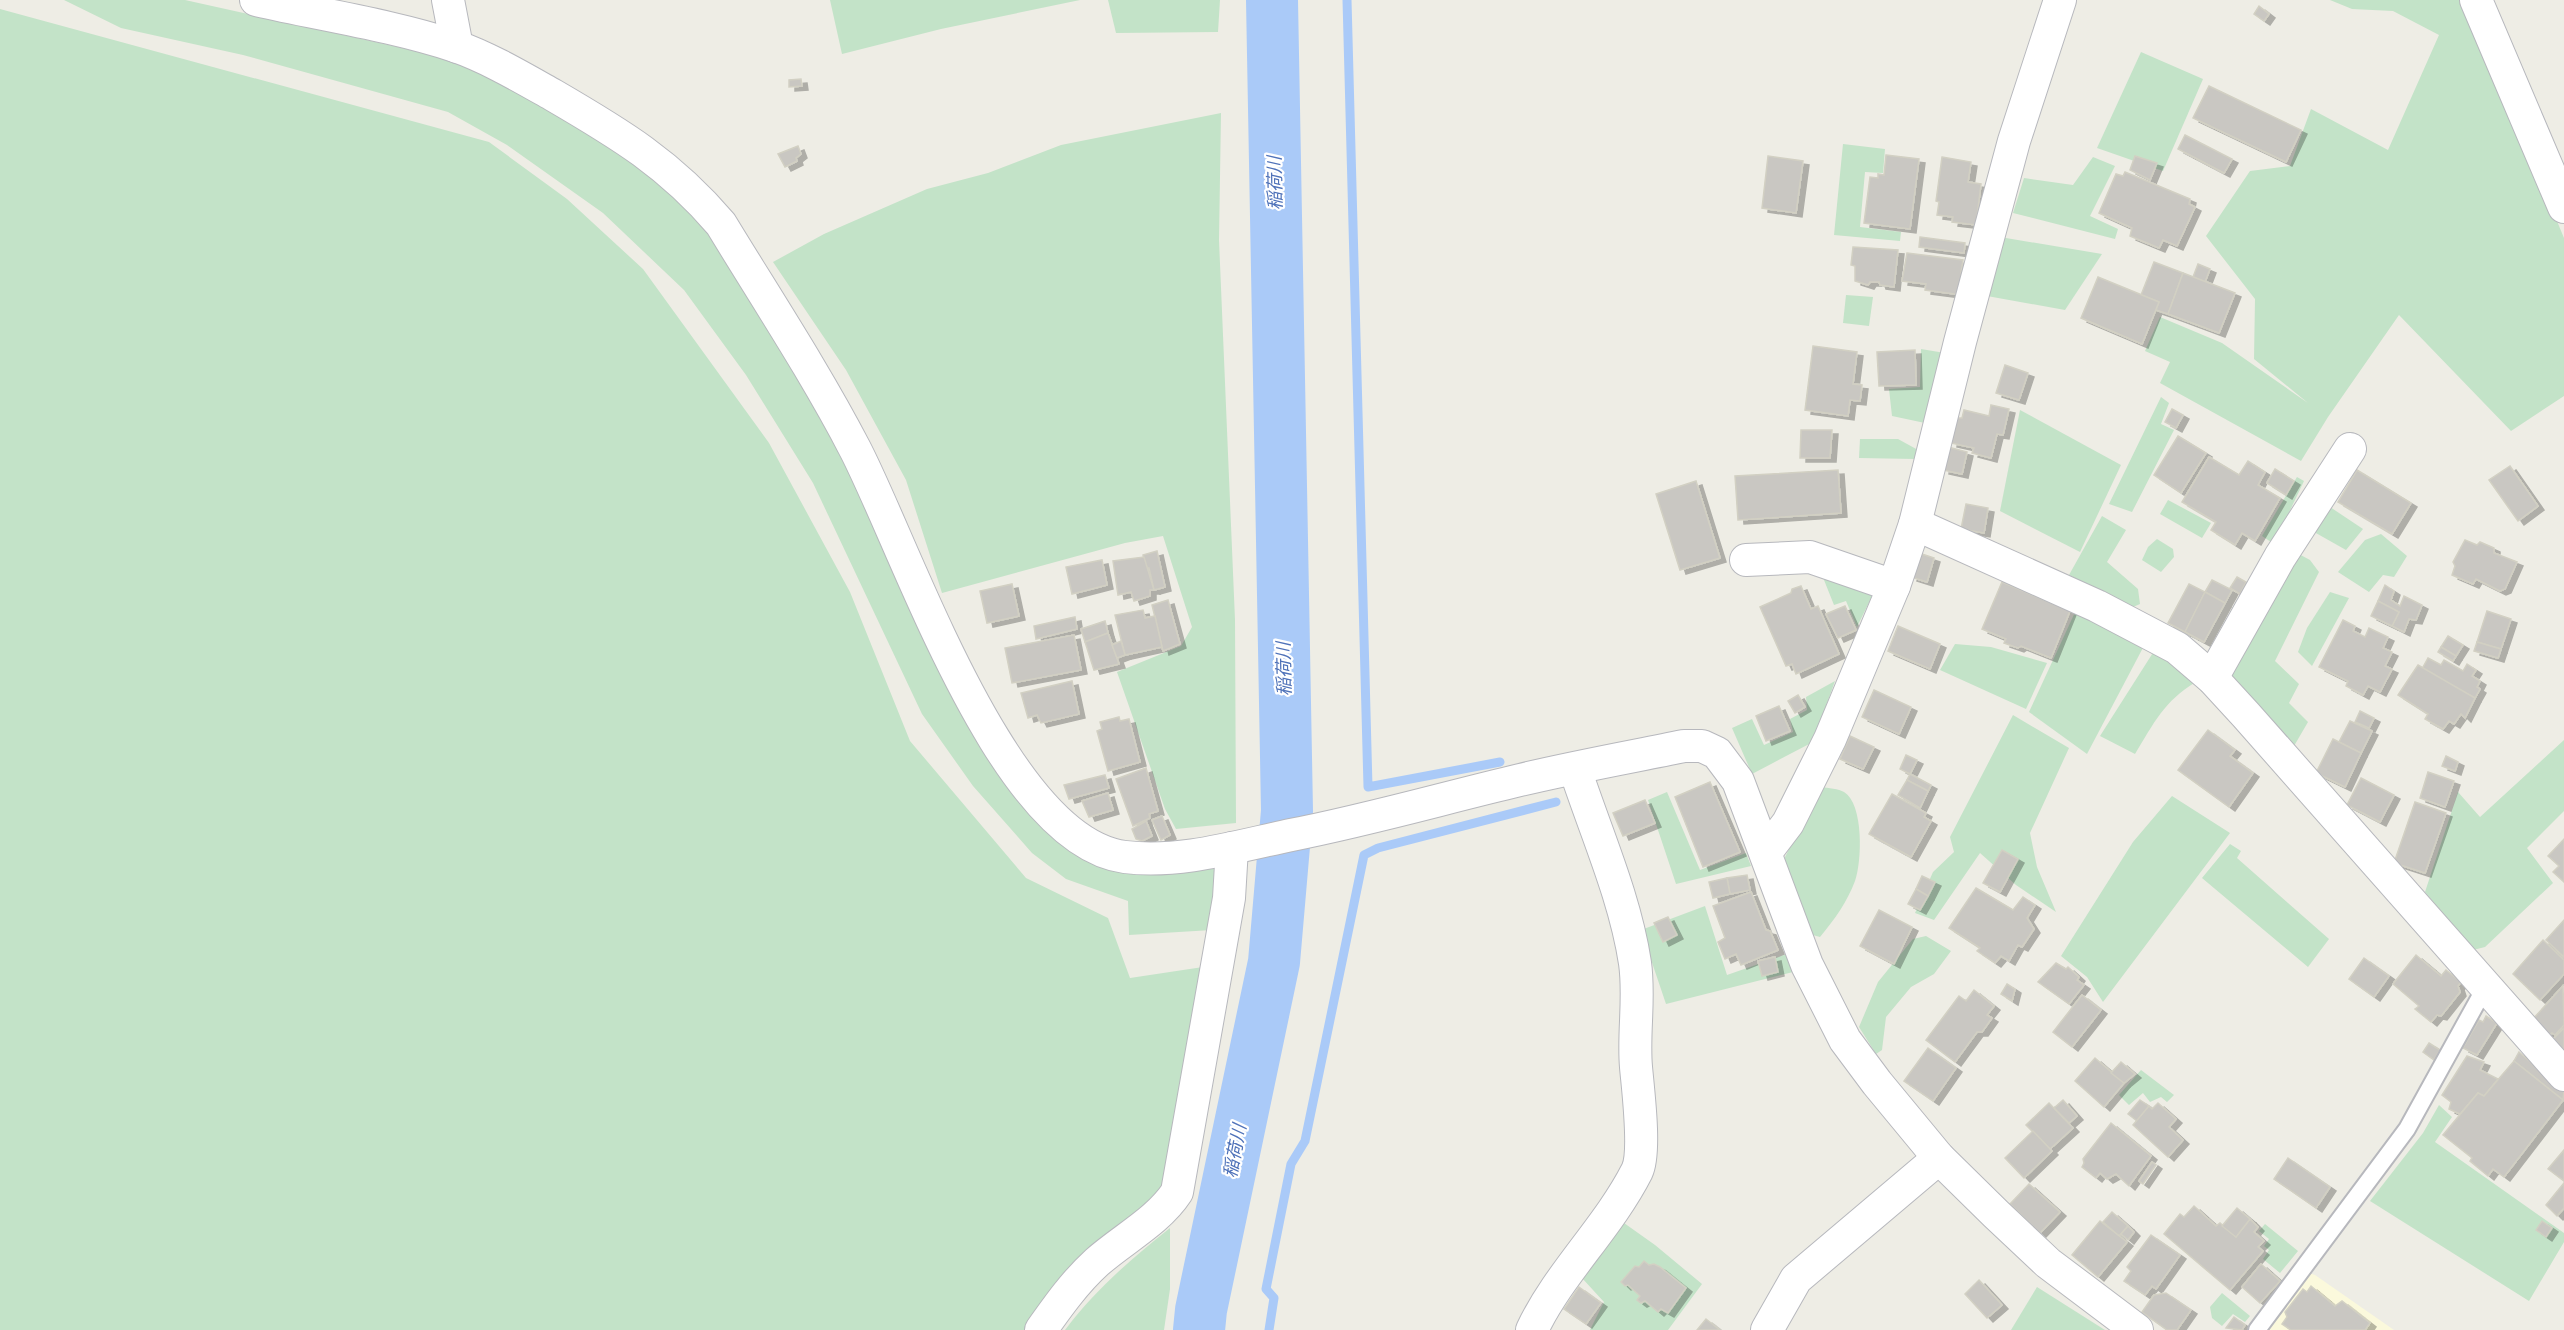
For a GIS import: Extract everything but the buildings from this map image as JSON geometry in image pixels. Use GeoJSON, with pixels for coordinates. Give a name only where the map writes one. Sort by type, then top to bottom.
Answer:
{"type":"FeatureCollection","features":[{"type":"Feature","properties":{"kind":"street"},"geometry":{"type":"LineString","coordinates":[[256,0],[426,38],[489,60],[634,144],[688,187],[722,224],[855,450],[985,726],[1029,791],[1058,821],[1076,835],[1112,855],[1158,858],[1243,845],[1337,826],[1522,780],[1684,746],[1702,746],[1717,753],[1738,781],[1807,965],[1845,1040],[1939,1158],[2048,1263],[2137,1330]]}},
{"type":"Feature","properties":{"kind":"street"},"geometry":{"type":"LineString","coordinates":[[448,0],[457,47]]}},
{"type":"Feature","properties":{"kind":"street"},"geometry":{"type":"LineString","coordinates":[[1766,852],[1788,823],[1830,739],[1894,586],[1915,524],[1963,331],[2014,141],[2060,0]]}},
{"type":"Feature","properties":{"kind":"street"},"geometry":{"type":"LineString","coordinates":[[2476,0],[2564,207]]}},
{"type":"Feature","properties":{"kind":"street"},"geometry":{"type":"LineString","coordinates":[[2212,678],[2280,557],[2350,449]]}},
{"type":"Feature","properties":{"kind":"street"},"geometry":{"type":"LineString","coordinates":[[1915,524],[2097,606],[2177,648],[2212,678],[2564,1075]]}},
{"type":"Feature","properties":{"kind":"street"},"geometry":{"type":"LineString","coordinates":[[1746,560],[1810,557],[1894,586]]}},
{"type":"Feature","properties":{"kind":"street"},"geometry":{"type":"LineString","coordinates":[[1532,1330],[1543,1308],[1618,1203],[1638,1168],[1641,1122],[1635,1054],[1638,993],[1635,963],[1627,922],[1575,769]]}},
{"type":"Feature","properties":{"kind":"street"},"geometry":{"type":"LineString","coordinates":[[1041,1330],[1074,1285],[1097,1262],[1160,1212],[1177,1192],[1229,898],[1243,845]]}},
{"type":"Feature","properties":{"kind":"street"},"geometry":{"type":"LineString","coordinates":[[1767,1330],[1796,1279],[1939,1158]]}},
{"type":"Feature","properties":{"kind":"lane"},"geometry":{"type":"LineString","coordinates":[[2257,1330],[2408,1129],[2486,986]]}},
{"type":"Feature","properties":{"kind":"shaded area"},"geometry":{"type":"Polygon","coordinates":[[[2309,1273],[2315,1275],[2394,1330],[2267,1330],[2309,1273]]]}},
{"type":"Feature","properties":{"kind":"green space"},"geometry":{"type":"Polygon","coordinates":[[[64,0],[185,0],[457,60],[556,111],[629,155],[705,226],[742,281],[840,449],[974,736],[1003,780],[1033,819],[1097,864],[1125,871],[1212,865],[1218,873],[1212,930],[1129,935],[1128,901],[1066,879],[1032,853],[973,786],[922,714],[813,483],[746,375],[684,290],[603,213],[507,145],[448,112],[243,55],[121,28],[64,0]]]}},
{"type":"Feature","properties":{"kind":"green space"},"geometry":{"type":"Polygon","coordinates":[[[830,0],[1080,0],[941,29],[842,54],[830,0]]]}},
{"type":"Feature","properties":{"kind":"green space"},"geometry":{"type":"Polygon","coordinates":[[[1108,0],[1220,0],[1218,32],[1116,33],[1108,0]]]}},
{"type":"Feature","properties":{"kind":"green space"},"geometry":{"type":"Polygon","coordinates":[[[2330,0],[2465,0],[2564,238],[2564,396],[2511,431],[2399,315],[2328,417],[2301,461],[2160,383],[2170,362],[2145,351],[2160,317],[2222,343],[2308,403],[2254,359],[2255,299],[2206,236],[2250,171],[2290,166],[2311,109],[2388,150],[2439,35],[2393,11],[2352,9],[2330,0]]]}},
{"type":"Feature","properties":{"kind":"green space"},"geometry":{"type":"Polygon","coordinates":[[[0,9],[489,142],[567,199],[643,269],[769,443],[850,592],[910,741],[1026,878],[1108,918],[1130,978],[1203,967],[1168,1180],[1158,1196],[1069,1271],[1025,1330],[0,1330],[0,9]]]}},
{"type":"Feature","properties":{"kind":"green space"},"geometry":{"type":"Polygon","coordinates":[[[2141,52],[2203,79],[2163,171],[2097,148],[2141,52]]]}},
{"type":"Feature","properties":{"kind":"green space"},"geometry":{"type":"Polygon","coordinates":[[[1221,113],[1219,240],[1235,620],[1236,823],[1176,829],[1165,809],[1117,672],[1181,646],[1192,627],[1163,536],[1125,543],[942,593],[906,480],[846,370],[773,262],[824,234],[927,189],[988,173],[1061,145],[1221,113]]]}},
{"type":"Feature","properties":{"kind":"green space"},"geometry":{"type":"Polygon","coordinates":[[[1843,144],[1885,149],[1883,173],[1865,172],[1860,227],[1901,232],[1900,241],[1834,235],[1843,144]]]}},
{"type":"Feature","properties":{"kind":"green space"},"geometry":{"type":"Polygon","coordinates":[[[2093,157],[2115,166],[2090,216],[2118,229],[2115,239],[2013,213],[2024,178],[2073,185],[2093,157]]]}},
{"type":"Feature","properties":{"kind":"green space"},"geometry":{"type":"Polygon","coordinates":[[[2000,237],[2102,254],[2065,310],[1987,296],[2000,237]]]}},
{"type":"Feature","properties":{"kind":"green space"},"geometry":{"type":"Polygon","coordinates":[[[1846,295],[1873,297],[1869,326],[1843,323],[1846,295]]]}},
{"type":"Feature","properties":{"kind":"green space"},"geometry":{"type":"Polygon","coordinates":[[[1921,349],[1945,353],[1925,423],[1892,416],[1889,389],[1920,387],[1921,349]]]}},
{"type":"Feature","properties":{"kind":"green space"},"geometry":{"type":"Polygon","coordinates":[[[2161,397],[2169,403],[2161,424],[2174,430],[2132,512],[2109,504],[2161,397]]]}},
{"type":"Feature","properties":{"kind":"green space"},"geometry":{"type":"Polygon","coordinates":[[[2020,410],[2121,465],[2080,552],[2000,511],[2020,410]]]}},
{"type":"Feature","properties":{"kind":"green space"},"geometry":{"type":"Polygon","coordinates":[[[1860,439],[1898,439],[1918,450],[1915,459],[1859,458],[1860,439]]]}},
{"type":"Feature","properties":{"kind":"green space"},"geometry":{"type":"Polygon","coordinates":[[[2297,477],[2304,481],[2274,544],[2262,536],[2297,477]]]}},
{"type":"Feature","properties":{"kind":"green space"},"geometry":{"type":"Polygon","coordinates":[[[2168,500],[2211,523],[2202,538],[2160,514],[2168,500]]]}},
{"type":"Feature","properties":{"kind":"green space"},"geometry":{"type":"Polygon","coordinates":[[[2324,503],[2363,529],[2346,550],[2307,528],[2324,503]]]}},
{"type":"Feature","properties":{"kind":"green space"},"geometry":{"type":"Polygon","coordinates":[[[2102,516],[2126,530],[2107,562],[2138,589],[2140,604],[2133,607],[2069,575],[2102,516]]]}},
{"type":"Feature","properties":{"kind":"green space"},"geometry":{"type":"Polygon","coordinates":[[[2381,534],[2407,556],[2394,577],[2383,575],[2369,592],[2338,572],[2365,540],[2381,534]]]}},
{"type":"Feature","properties":{"kind":"green space"},"geometry":{"type":"Polygon","coordinates":[[[2157,539],[2173,549],[2174,557],[2161,572],[2142,560],[2148,547],[2157,539]]]}},
{"type":"Feature","properties":{"kind":"green space"},"geometry":{"type":"Polygon","coordinates":[[[2295,552],[2310,560],[2319,572],[2275,661],[2299,684],[2289,703],[2308,722],[2294,746],[2225,672],[2295,552]]]}},
{"type":"Feature","properties":{"kind":"green space"},"geometry":{"type":"Polygon","coordinates":[[[1822,575],[1874,592],[1857,627],[1846,601],[1834,605],[1822,575]]]}},
{"type":"Feature","properties":{"kind":"green space"},"geometry":{"type":"Polygon","coordinates":[[[2330,592],[2349,598],[2312,666],[2298,652],[2307,628],[2330,592]]]}},
{"type":"Feature","properties":{"kind":"green space"},"geometry":{"type":"Polygon","coordinates":[[[2077,608],[2146,642],[2087,754],[2029,712],[2077,608]]]}},
{"type":"Feature","properties":{"kind":"green space"},"geometry":{"type":"Polygon","coordinates":[[[1955,644],[1991,647],[2047,663],[2026,709],[1940,670],[1955,644]]]}},
{"type":"Feature","properties":{"kind":"green space"},"geometry":{"type":"Polygon","coordinates":[[[2156,648],[2196,682],[2168,705],[2135,754],[2100,736],[2156,648]]]}},
{"type":"Feature","properties":{"kind":"green space"},"geometry":{"type":"Polygon","coordinates":[[[1835,681],[1813,742],[1752,774],[1732,728],[1752,719],[1764,745],[1793,732],[1790,719],[1807,710],[1806,697],[1835,681]]]}},
{"type":"Feature","properties":{"kind":"green space"},"geometry":{"type":"Polygon","coordinates":[[[2013,715],[2069,748],[2030,833],[2037,867],[2056,912],[2016,885],[1980,853],[1934,920],[1915,913],[1933,872],[1954,852],[1950,837],[2013,715]]]}},
{"type":"Feature","properties":{"kind":"green space"},"geometry":{"type":"Polygon","coordinates":[[[2564,740],[2564,811],[2527,848],[2553,883],[2485,947],[2473,950],[2425,892],[2458,792],[2480,817],[2564,740]]]}},
{"type":"Feature","properties":{"kind":"green space"},"geometry":{"type":"Polygon","coordinates":[[[1821,787],[1842,791],[1851,798],[1858,820],[1860,848],[1852,889],[1831,924],[1820,937],[1809,934],[1784,859],[1821,787]]]}},
{"type":"Feature","properties":{"kind":"green space"},"geometry":{"type":"Polygon","coordinates":[[[1667,792],[1700,870],[1746,853],[1751,866],[1676,884],[1648,800],[1667,792]]]}},
{"type":"Feature","properties":{"kind":"green space"},"geometry":{"type":"Polygon","coordinates":[[[2172,796],[2230,833],[2103,1002],[2087,977],[2061,956],[2133,842],[2172,796]]]}},
{"type":"Feature","properties":{"kind":"green space"},"geometry":{"type":"Polygon","coordinates":[[[2230,844],[2241,851],[2237,858],[2329,939],[2308,967],[2202,878],[2230,844]]]}},
{"type":"Feature","properties":{"kind":"green space"},"geometry":{"type":"Polygon","coordinates":[[[1705,906],[1727,975],[1787,954],[1793,972],[1666,1004],[1641,930],[1705,906]]]}},
{"type":"Feature","properties":{"kind":"green space"},"geometry":{"type":"Polygon","coordinates":[[[1926,936],[1951,951],[1934,974],[1911,987],[1886,1017],[1882,1050],[1876,1054],[1859,1027],[1878,982],[1913,939],[1926,936]]]}},
{"type":"Feature","properties":{"kind":"green space"},"geometry":{"type":"Polygon","coordinates":[[[2141,1070],[2174,1095],[2167,1102],[2161,1097],[2150,1102],[2143,1093],[2129,1105],[2119,1095],[2141,1070]]]}},
{"type":"Feature","properties":{"kind":"green space"},"geometry":{"type":"Polygon","coordinates":[[[2439,1105],[2452,1117],[2435,1142],[2564,1233],[2564,1242],[2529,1301],[2370,1201],[2423,1133],[2439,1105]]]}},
{"type":"Feature","properties":{"kind":"green space"},"geometry":{"type":"Polygon","coordinates":[[[1624,1223],[1702,1284],[1668,1330],[1590,1330],[1604,1302],[1582,1278],[1624,1223]]]}},
{"type":"Feature","properties":{"kind":"green space"},"geometry":{"type":"Polygon","coordinates":[[[2265,1224],[2298,1251],[2280,1273],[2263,1259],[2269,1250],[2264,1246],[2269,1239],[2259,1231],[2265,1224]]]}},
{"type":"Feature","properties":{"kind":"green space"},"geometry":{"type":"Polygon","coordinates":[[[1170,1228],[1170,1289],[1164,1330],[1065,1330],[1114,1276],[1170,1228]]]}},
{"type":"Feature","properties":{"kind":"green space"},"geometry":{"type":"Polygon","coordinates":[[[2037,1287],[2105,1330],[2011,1330],[2037,1287]]]}},
{"type":"Feature","properties":{"kind":"green space"},"geometry":{"type":"Polygon","coordinates":[[[2222,1293],[2250,1316],[2245,1322],[2233,1314],[2222,1326],[2212,1318],[2210,1307],[2222,1293]]]}},
{"type":"Feature","properties":{"kind":"waterway","name":"稲荷川"},"geometry":{"type":"LineString","coordinates":[[1199,1330],[1201,1310],[1274,962],[1287,811],[1272,0]]}},
{"type":"Feature","properties":{"kind":"waterway"},"geometry":{"type":"LineString","coordinates":[[1347,0],[1368,787],[1500,762]]}},
{"type":"Feature","properties":{"kind":"waterway"},"geometry":{"type":"LineString","coordinates":[[1269,1330],[1274,1298],[1266,1289],[1291,1164],[1305,1141],[1364,855],[1378,848],[1556,802]]}}]}
